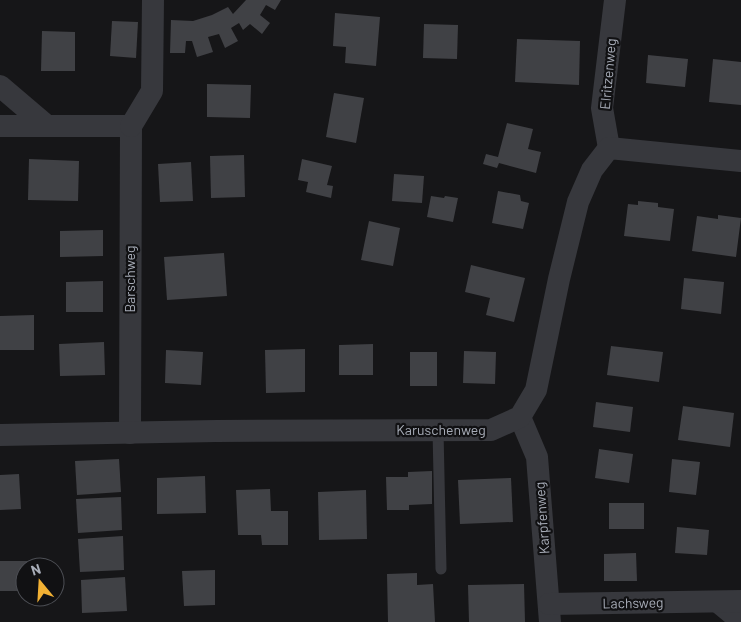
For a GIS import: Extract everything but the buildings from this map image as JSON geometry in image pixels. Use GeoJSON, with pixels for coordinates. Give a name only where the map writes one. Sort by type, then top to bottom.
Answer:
{"type":"FeatureCollection","features":[{"type":"Feature","properties":{"kind":"street"},"geometry":{"type":"LineString","coordinates":[[0,126],[131,126],[152,91],[153,0]]}},
{"type":"Feature","properties":{"kind":"street","name":"Elritzenweg"},"geometry":{"type":"LineString","coordinates":[[609,148],[602,108],[615,0]]}},
{"type":"Feature","properties":{"kind":"street"},"geometry":{"type":"LineString","coordinates":[[0,86],[47,126]]}},
{"type":"Feature","properties":{"kind":"street","name":"Barschweg"},"geometry":{"type":"LineString","coordinates":[[130,433],[131,126]]}},
{"type":"Feature","properties":{"kind":"street"},"geometry":{"type":"LineString","coordinates":[[520,417],[536,390],[559,279],[578,202],[592,170],[609,148],[741,161]]}},
{"type":"Feature","properties":{"kind":"street","name":"Karuschenweg"},"geometry":{"type":"LineString","coordinates":[[0,435],[226,431],[491,430],[520,417]]}},
{"type":"Feature","properties":{"kind":"street","name":"Karpfenweg"},"geometry":{"type":"LineString","coordinates":[[520,417],[538,457],[549,613]]}},
{"type":"Feature","properties":{"kind":"street","name":"Lachsweg"},"geometry":{"type":"LineString","coordinates":[[549,613],[652,602],[741,601]]}},
{"type":"Feature","properties":{"kind":"street"},"geometry":{"type":"LineString","coordinates":[[718,602],[741,621]]}},
{"type":"Feature","properties":{"kind":"lane"},"geometry":{"type":"LineString","coordinates":[[438,430],[441,569]]}}]}
